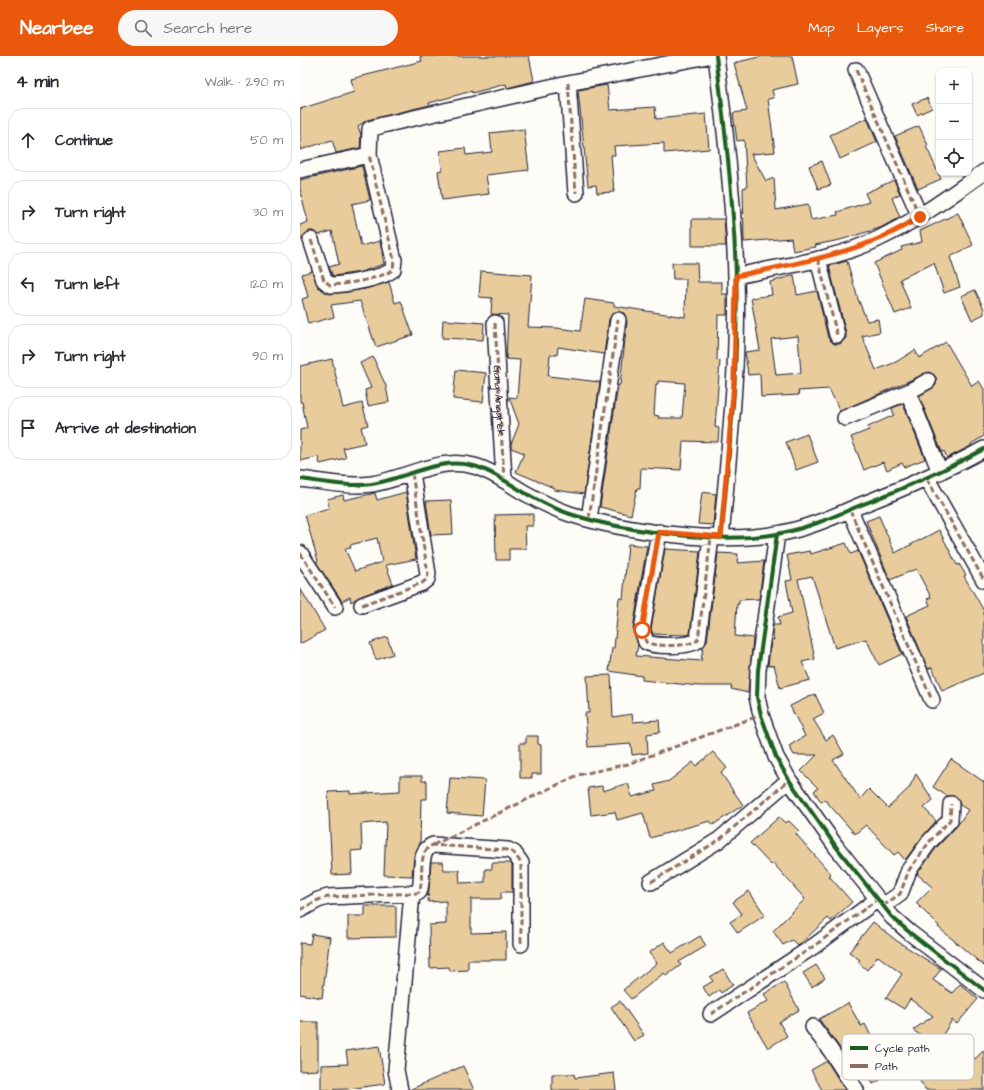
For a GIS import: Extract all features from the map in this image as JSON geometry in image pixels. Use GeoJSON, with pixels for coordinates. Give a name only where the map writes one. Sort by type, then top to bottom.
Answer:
{"type":"FeatureCollection","features":[{"type":"Feature","properties":{"kind":"street"},"geometry":{"type":"LineString","coordinates":[[311,240],[324,280],[330,285],[370,278],[389,273],[393,269],[394,260],[368,155],[370,129],[568,83],[708,56]]}},
{"type":"Feature","properties":{"kind":"street"},"geometry":{"type":"LineString","coordinates":[[659,532],[642,630],[646,642],[655,645],[689,645],[698,640],[716,537],[734,383],[736,276],[728,153],[716,56]]}},
{"type":"Feature","properties":{"kind":"street"},"geometry":{"type":"LineString","coordinates":[[856,70],[920,217]]}},
{"type":"Feature","properties":{"kind":"street"},"geometry":{"type":"LineString","coordinates":[[568,83],[576,193]]}},
{"type":"Feature","properties":{"kind":"street"},"geometry":{"type":"LineString","coordinates":[[300,170],[368,155]]}},
{"type":"Feature","properties":{"kind":"street"},"geometry":{"type":"LineString","coordinates":[[736,276],[818,259],[878,240],[920,217],[984,172]]}},
{"type":"Feature","properties":{"kind":"street"},"geometry":{"type":"LineString","coordinates":[[818,259],[837,335]]}},
{"type":"Feature","properties":{"kind":"street"},"geometry":{"type":"LineString","coordinates":[[589,519],[618,320]]}},
{"type":"Feature","properties":{"kind":"street","name":"Gang Anggrek"},"geometry":{"type":"LineString","coordinates":[[495,323],[504,480]]}},
{"type":"Feature","properties":{"kind":"street"},"geometry":{"type":"LineString","coordinates":[[845,418],[908,392],[928,381]]}},
{"type":"Feature","properties":{"kind":"street"},"geometry":{"type":"LineString","coordinates":[[908,392],[934,475],[984,580]]}},
{"type":"Feature","properties":{"kind":"street"},"geometry":{"type":"LineString","coordinates":[[300,479],[356,485],[383,481],[436,466],[462,464],[475,466],[554,507],[589,519],[627,528],[716,537],[777,534],[814,524],[934,475],[984,449]]}},
{"type":"Feature","properties":{"kind":"street"},"geometry":{"type":"LineString","coordinates":[[362,605],[422,583],[427,579],[428,574],[412,473]]}},
{"type":"Feature","properties":{"kind":"street"},"geometry":{"type":"LineString","coordinates":[[850,510],[932,700]]}},
{"type":"Feature","properties":{"kind":"street"},"geometry":{"type":"LineString","coordinates":[[777,534],[758,670],[758,697],[761,715],[776,757],[789,780],[837,848],[892,917],[908,932],[984,990]]}},
{"type":"Feature","properties":{"kind":"street"},"geometry":{"type":"LineString","coordinates":[[300,552],[335,607]]}},
{"type":"Feature","properties":{"kind":"street"},"geometry":{"type":"LineString","coordinates":[[651,882],[719,840],[789,780]]}},
{"type":"Feature","properties":{"kind":"street"},"geometry":{"type":"LineString","coordinates":[[711,1014],[881,902],[900,894],[908,870],[930,841],[950,820],[951,804]]}},
{"type":"Feature","properties":{"kind":"street"},"geometry":{"type":"LineString","coordinates":[[300,910],[318,900],[328,897],[416,894],[420,890],[423,855],[429,847],[439,845],[508,850],[514,853],[521,863],[521,944]]}},
{"type":"Feature","properties":{"kind":"street"},"geometry":{"type":"LineString","coordinates":[[400,1090],[396,1070],[412,894]]}},
{"type":"Feature","properties":{"kind":"street"},"geometry":{"type":"LineString","coordinates":[[813,1027],[842,1068]]}},
{"type":"Feature","properties":{"kind":"street"},"geometry":{"type":"LineString","coordinates":[[850,1080],[856,1090]]}},
{"type":"Feature","properties":{"kind":"building"},"geometry":{"type":"Polygon","coordinates":[[[420,56],[529,56],[534,81],[507,88],[506,84],[472,93],[472,91],[429,103],[430,105],[367,120],[358,126],[361,135],[360,148],[336,153],[332,140],[300,150],[300,109],[354,92],[351,79],[422,61],[420,56]]]}},
{"type":"Feature","properties":{"kind":"building"},"geometry":{"type":"Polygon","coordinates":[[[763,56],[792,56],[798,84],[772,90],[774,98],[768,99],[775,152],[751,154],[766,181],[774,178],[776,210],[808,204],[811,220],[838,215],[837,212],[869,202],[865,193],[894,180],[900,194],[892,198],[900,217],[880,228],[840,240],[815,245],[816,247],[793,251],[791,238],[744,242],[743,188],[747,187],[744,140],[737,141],[733,113],[747,111],[734,63],[763,56]]]}},
{"type":"Feature","properties":{"kind":"building"},"geometry":{"type":"Polygon","coordinates":[[[607,85],[610,110],[655,107],[656,119],[706,114],[709,149],[664,153],[664,143],[614,146],[615,155],[611,155],[614,192],[597,193],[596,185],[588,186],[578,90],[607,85]]]}},
{"type":"Feature","properties":{"kind":"building"},"geometry":{"type":"Polygon","coordinates":[[[927,98],[932,108],[917,115],[912,104],[927,98]]]}},
{"type":"Feature","properties":{"kind":"building"},"geometry":{"type":"Polygon","coordinates":[[[867,118],[877,142],[840,159],[830,135],[867,118]]]}},
{"type":"Feature","properties":{"kind":"building"},"geometry":{"type":"Polygon","coordinates":[[[919,126],[928,145],[926,146],[936,168],[936,176],[940,176],[941,179],[918,189],[895,136],[919,126]]]}},
{"type":"Feature","properties":{"kind":"building"},"geometry":{"type":"Polygon","coordinates":[[[524,129],[529,170],[486,175],[489,194],[442,200],[438,171],[442,170],[440,151],[465,148],[466,155],[492,152],[490,133],[524,129]]]}},
{"type":"Feature","properties":{"kind":"building"},"geometry":{"type":"Polygon","coordinates":[[[822,161],[831,185],[818,189],[809,166],[822,161]]]}},
{"type":"Feature","properties":{"kind":"building"},"geometry":{"type":"Polygon","coordinates":[[[362,166],[370,200],[352,204],[361,246],[380,241],[384,264],[361,272],[333,276],[329,267],[339,264],[332,231],[318,235],[313,231],[309,231],[300,241],[300,225],[308,222],[300,189],[300,180],[362,166]]]}},
{"type":"Feature","properties":{"kind":"building"},"geometry":{"type":"Polygon","coordinates":[[[958,213],[973,245],[950,257],[960,287],[944,293],[934,263],[900,279],[911,308],[895,314],[874,263],[902,250],[901,247],[922,242],[920,231],[958,213]]]}},
{"type":"Feature","properties":{"kind":"building"},"geometry":{"type":"Polygon","coordinates":[[[692,219],[724,219],[726,246],[692,246],[692,219]]]}},
{"type":"Feature","properties":{"kind":"building"},"geometry":{"type":"Polygon","coordinates":[[[847,261],[858,299],[867,321],[878,319],[880,332],[862,336],[876,370],[896,362],[915,350],[919,358],[946,342],[972,386],[979,381],[984,389],[984,436],[971,444],[971,446],[947,458],[944,451],[942,452],[919,396],[936,385],[936,377],[929,372],[840,411],[829,389],[798,391],[799,395],[761,397],[760,374],[748,375],[745,352],[760,350],[751,298],[772,295],[770,282],[794,275],[797,295],[817,291],[828,338],[834,344],[840,344],[846,338],[846,333],[829,266],[847,261]],[[798,336],[771,339],[776,375],[801,373],[798,336]]]}},
{"type":"Feature","properties":{"kind":"building"},"geometry":{"type":"Polygon","coordinates":[[[672,263],[697,263],[698,282],[722,282],[722,294],[727,294],[727,315],[718,315],[717,360],[720,361],[715,427],[719,428],[718,442],[683,441],[681,470],[641,468],[640,488],[637,488],[631,515],[600,507],[618,385],[620,385],[627,321],[624,313],[615,312],[609,319],[604,354],[558,347],[557,355],[550,355],[548,376],[600,382],[584,494],[554,490],[554,488],[516,472],[524,453],[511,448],[511,444],[519,424],[509,397],[517,398],[520,360],[506,359],[508,315],[491,314],[492,298],[479,297],[481,271],[532,275],[528,327],[557,328],[580,331],[585,299],[614,303],[614,306],[685,317],[686,279],[673,279],[672,263]],[[658,381],[658,384],[656,384],[654,415],[659,416],[658,418],[682,418],[685,383],[658,381]]]}},
{"type":"Feature","properties":{"kind":"building"},"geometry":{"type":"Polygon","coordinates":[[[312,271],[318,287],[330,294],[365,289],[389,282],[395,303],[401,301],[413,335],[376,347],[360,301],[331,305],[334,317],[308,324],[302,299],[308,297],[302,274],[312,271]]]}},
{"type":"Feature","properties":{"kind":"building"},"geometry":{"type":"Polygon","coordinates":[[[975,290],[984,309],[984,314],[972,320],[961,296],[975,290]]]}},
{"type":"Feature","properties":{"kind":"building"},"geometry":{"type":"Polygon","coordinates":[[[443,320],[484,323],[483,340],[442,338],[443,320]]]}},
{"type":"Feature","properties":{"kind":"building"},"geometry":{"type":"Polygon","coordinates":[[[373,357],[386,386],[389,402],[368,406],[365,390],[371,388],[360,363],[373,357]]]}},
{"type":"Feature","properties":{"kind":"building"},"geometry":{"type":"Polygon","coordinates":[[[332,359],[343,408],[362,403],[368,425],[361,427],[365,443],[343,448],[346,458],[320,464],[318,457],[300,461],[300,430],[307,428],[302,402],[300,402],[300,366],[332,359]]]}},
{"type":"Feature","properties":{"kind":"building"},"geometry":{"type":"Polygon","coordinates":[[[456,370],[486,373],[483,402],[453,399],[456,370]]]}},
{"type":"Feature","properties":{"kind":"building"},"geometry":{"type":"Polygon","coordinates":[[[903,404],[925,459],[904,467],[902,463],[887,470],[883,462],[864,470],[851,437],[869,430],[868,427],[894,415],[892,408],[903,404]]]}},
{"type":"Feature","properties":{"kind":"building"},"geometry":{"type":"Polygon","coordinates":[[[807,434],[818,462],[796,470],[786,442],[807,434]]]}},
{"type":"Feature","properties":{"kind":"building"},"geometry":{"type":"Polygon","coordinates":[[[406,492],[416,559],[386,565],[393,584],[359,597],[351,602],[350,597],[342,601],[316,562],[318,561],[305,515],[329,508],[327,499],[343,495],[344,500],[375,493],[377,500],[406,492]],[[377,538],[350,545],[351,548],[345,549],[355,571],[382,562],[377,538]]]}},
{"type":"Feature","properties":{"kind":"building"},"geometry":{"type":"Polygon","coordinates":[[[702,492],[716,494],[713,525],[698,524],[702,492]]]}},
{"type":"Feature","properties":{"kind":"building"},"geometry":{"type":"Polygon","coordinates":[[[451,500],[453,534],[431,535],[426,501],[451,500]]]}},
{"type":"Feature","properties":{"kind":"building"},"geometry":{"type":"Polygon","coordinates":[[[533,514],[533,526],[525,526],[526,549],[509,549],[509,560],[496,560],[495,515],[533,514]]]}},
{"type":"Feature","properties":{"kind":"building"},"geometry":{"type":"Polygon","coordinates":[[[879,516],[895,553],[939,530],[957,565],[959,564],[966,575],[964,576],[984,611],[984,673],[942,691],[932,667],[928,669],[906,616],[930,605],[927,599],[931,597],[916,569],[890,580],[866,521],[879,516]]]}},
{"type":"Feature","properties":{"kind":"building"},"geometry":{"type":"Polygon","coordinates":[[[846,543],[851,554],[858,551],[902,654],[879,665],[866,639],[835,648],[812,576],[798,579],[815,659],[802,662],[810,680],[780,688],[774,665],[768,666],[771,639],[774,640],[772,632],[773,625],[780,625],[778,617],[792,613],[786,581],[792,580],[787,555],[810,551],[811,554],[846,543]]]}},
{"type":"Feature","properties":{"kind":"building"},"geometry":{"type":"Polygon","coordinates":[[[628,544],[647,546],[633,628],[638,645],[636,656],[701,661],[703,647],[707,641],[718,553],[738,554],[737,563],[764,561],[759,599],[739,600],[739,604],[737,604],[735,636],[753,638],[748,693],[731,689],[732,686],[699,686],[642,680],[642,676],[609,671],[612,648],[614,648],[619,598],[623,599],[628,544]]]}},
{"type":"Feature","properties":{"kind":"building"},"geometry":{"type":"Polygon","coordinates":[[[665,549],[700,551],[690,634],[653,634],[651,629],[665,549]]]}},
{"type":"Feature","properties":{"kind":"building"},"geometry":{"type":"Polygon","coordinates":[[[300,588],[325,630],[300,644],[300,588]]]}},
{"type":"Feature","properties":{"kind":"building"},"geometry":{"type":"Polygon","coordinates":[[[387,637],[393,654],[376,660],[370,643],[387,637]]]}},
{"type":"Feature","properties":{"kind":"building"},"geometry":{"type":"Polygon","coordinates":[[[611,675],[613,717],[632,714],[633,722],[659,720],[660,732],[647,734],[648,753],[632,755],[631,744],[588,747],[585,713],[589,713],[587,676],[611,675]]]}},
{"type":"Feature","properties":{"kind":"building"},"geometry":{"type":"Polygon","coordinates":[[[815,694],[824,713],[813,719],[826,740],[833,735],[844,754],[833,760],[860,799],[869,789],[888,808],[909,788],[916,774],[933,800],[924,808],[936,821],[905,860],[898,852],[894,855],[866,825],[855,834],[825,800],[821,802],[814,791],[818,788],[801,771],[817,755],[794,755],[789,746],[805,736],[790,706],[815,694]]]}},
{"type":"Feature","properties":{"kind":"building"},"geometry":{"type":"Polygon","coordinates":[[[526,736],[538,736],[538,744],[541,745],[541,774],[532,774],[532,778],[520,778],[520,743],[526,743],[526,736]]]}},
{"type":"Feature","properties":{"kind":"building"},"geometry":{"type":"Polygon","coordinates":[[[713,752],[727,768],[721,773],[743,805],[713,825],[710,821],[650,838],[643,813],[617,820],[615,812],[591,815],[588,788],[602,786],[603,791],[628,783],[632,797],[656,791],[654,785],[669,781],[693,762],[696,766],[713,752]]]}},
{"type":"Feature","properties":{"kind":"building"},"geometry":{"type":"Polygon","coordinates":[[[951,759],[984,782],[984,966],[938,927],[939,926],[916,903],[932,887],[917,874],[937,847],[957,826],[968,810],[960,805],[956,796],[947,796],[933,787],[951,759]]]}},
{"type":"Feature","properties":{"kind":"building"},"geometry":{"type":"Polygon","coordinates":[[[400,776],[422,776],[422,781],[427,781],[427,799],[421,799],[420,844],[414,856],[412,876],[384,875],[386,822],[361,824],[362,850],[351,851],[352,874],[332,875],[328,792],[350,791],[350,794],[400,791],[400,776]]]}},
{"type":"Feature","properties":{"kind":"building"},"geometry":{"type":"Polygon","coordinates":[[[450,778],[485,780],[482,816],[447,813],[450,778]]]}},
{"type":"Feature","properties":{"kind":"building"},"geometry":{"type":"Polygon","coordinates":[[[779,817],[785,823],[789,821],[799,831],[796,834],[831,874],[829,876],[852,902],[831,921],[828,918],[798,946],[792,940],[783,945],[773,931],[805,899],[773,863],[771,865],[750,843],[779,817]]]}},
{"type":"Feature","properties":{"kind":"building"},"geometry":{"type":"Polygon","coordinates":[[[431,862],[443,862],[444,870],[459,870],[460,883],[485,882],[485,869],[492,869],[492,863],[510,863],[512,865],[512,892],[501,892],[501,899],[471,899],[471,933],[506,932],[506,960],[468,960],[468,970],[450,971],[449,967],[430,968],[429,925],[446,924],[446,901],[428,902],[431,862]]]}},
{"type":"Feature","properties":{"kind":"building"},"geometry":{"type":"Polygon","coordinates":[[[749,891],[765,915],[738,933],[730,922],[742,914],[733,902],[749,891]]]}},
{"type":"Feature","properties":{"kind":"building"},"geometry":{"type":"Polygon","coordinates":[[[365,906],[396,906],[396,937],[348,938],[348,916],[365,916],[365,906]]]}},
{"type":"Feature","properties":{"kind":"building"},"geometry":{"type":"Polygon","coordinates":[[[873,922],[897,941],[941,969],[933,980],[952,993],[960,984],[978,999],[957,1024],[952,1020],[943,1034],[918,1034],[913,1030],[933,1016],[910,999],[904,1009],[886,998],[902,974],[878,956],[867,970],[858,962],[860,960],[849,952],[873,922]]]}},
{"type":"Feature","properties":{"kind":"building"},"geometry":{"type":"Polygon","coordinates":[[[312,934],[330,937],[322,998],[300,994],[300,943],[310,944],[312,934]]]}},
{"type":"Feature","properties":{"kind":"building"},"geometry":{"type":"Polygon","coordinates":[[[700,936],[706,946],[679,962],[681,965],[666,976],[664,973],[631,999],[623,990],[657,963],[649,953],[664,942],[672,953],[700,936]]]}},
{"type":"Feature","properties":{"kind":"building"},"geometry":{"type":"Polygon","coordinates":[[[816,965],[825,978],[812,987],[803,973],[816,965]]]}},
{"type":"Feature","properties":{"kind":"building"},"geometry":{"type":"Polygon","coordinates":[[[723,969],[733,985],[721,993],[719,990],[709,997],[703,987],[713,981],[710,977],[723,969]]]}},
{"type":"Feature","properties":{"kind":"building"},"geometry":{"type":"Polygon","coordinates":[[[784,982],[799,1010],[779,1022],[787,1036],[768,1048],[747,1013],[768,1001],[764,994],[784,982]]]}},
{"type":"Feature","properties":{"kind":"building"},"geometry":{"type":"Polygon","coordinates":[[[620,1001],[644,1035],[634,1041],[611,1007],[620,1001]]]}},
{"type":"Feature","properties":{"kind":"building"},"geometry":{"type":"Polygon","coordinates":[[[848,1003],[861,1026],[865,1024],[870,1034],[842,1034],[842,1051],[819,1019],[848,1003]]]}},
{"type":"Feature","properties":{"kind":"building"},"geometry":{"type":"Polygon","coordinates":[[[300,1022],[318,1022],[318,1070],[300,1071],[300,1022]]]}},
{"type":"Feature","properties":{"kind":"building"},"geometry":{"type":"Polygon","coordinates":[[[379,1046],[385,1084],[348,1089],[321,1090],[321,1065],[348,1064],[346,1051],[379,1046]]]}},
{"type":"Feature","properties":{"kind":"building"},"geometry":{"type":"Polygon","coordinates":[[[984,1050],[984,1090],[926,1090],[919,1080],[974,1080],[974,1058],[975,1059],[984,1050]]]}},
{"type":"Feature","properties":{"kind":"building"},"geometry":{"type":"Polygon","coordinates":[[[827,1061],[845,1090],[822,1090],[811,1070],[827,1061]]]}},
{"type":"Feature","properties":{"kind":"building"},"geometry":{"type":"Polygon","coordinates":[[[463,1066],[474,1090],[409,1090],[463,1066]]]}},
{"type":"Feature","properties":{"kind":"building"},"geometry":{"type":"Polygon","coordinates":[[[614,1073],[616,1090],[552,1090],[552,1074],[574,1074],[575,1078],[614,1073]]]}},
{"type":"Feature","properties":{"kind":"building"},"geometry":{"type":"Polygon","coordinates":[[[871,1080],[880,1080],[873,1084],[871,1080]]]}},
{"type":"Feature","properties":{"kind":"marked path"},"geometry":{"type":"LineString","coordinates":[[856,70],[920,217]]}},
{"type":"Feature","properties":{"kind":"marked path"},"geometry":{"type":"LineString","coordinates":[[568,83],[576,193]]}},
{"type":"Feature","properties":{"kind":"marked path"},"geometry":{"type":"LineString","coordinates":[[311,240],[324,280],[330,285],[344,284],[373,278],[393,269],[394,260],[369,155]]}},
{"type":"Feature","properties":{"kind":"marked path"},"geometry":{"type":"LineString","coordinates":[[818,259],[837,335]]}},
{"type":"Feature","properties":{"kind":"marked path"},"geometry":{"type":"LineString","coordinates":[[589,519],[618,320]]}},
{"type":"Feature","properties":{"kind":"marked path"},"geometry":{"type":"LineString","coordinates":[[495,323],[504,479]]}},
{"type":"Feature","properties":{"kind":"marked path"},"geometry":{"type":"LineString","coordinates":[[362,605],[422,583],[427,579],[428,574],[412,473]]}},
{"type":"Feature","properties":{"kind":"marked path"},"geometry":{"type":"LineString","coordinates":[[927,479],[984,580]]}},
{"type":"Feature","properties":{"kind":"marked path"},"geometry":{"type":"LineString","coordinates":[[850,510],[932,700]]}},
{"type":"Feature","properties":{"kind":"marked path"},"geometry":{"type":"LineString","coordinates":[[659,532],[642,630],[646,642],[656,645],[672,646],[688,644],[698,640],[711,537]]}},
{"type":"Feature","properties":{"kind":"marked path"},"geometry":{"type":"LineString","coordinates":[[300,553],[335,607]]}},
{"type":"Feature","properties":{"kind":"marked path"},"geometry":{"type":"LineString","coordinates":[[433,845],[578,775],[628,764],[761,715]]}},
{"type":"Feature","properties":{"kind":"marked path"},"geometry":{"type":"LineString","coordinates":[[651,882],[719,840],[789,780]]}},
{"type":"Feature","properties":{"kind":"marked path"},"geometry":{"type":"LineString","coordinates":[[883,906],[900,894],[909,870],[930,841],[950,820],[951,804]]}},
{"type":"Feature","properties":{"kind":"marked path"},"geometry":{"type":"LineString","coordinates":[[300,910],[318,900],[328,897],[417,893],[419,892],[421,886],[424,853],[433,845],[508,850],[514,853],[521,863],[521,944]]}},
{"type":"Feature","properties":{"kind":"marked path"},"geometry":{"type":"LineString","coordinates":[[711,1014],[814,946],[878,899]]}},
{"type":"Feature","properties":{"kind":"cycle path"},"geometry":{"type":"LineString","coordinates":[[716,56],[731,194],[737,310],[733,407],[721,537]]}},
{"type":"Feature","properties":{"kind":"cycle path"},"geometry":{"type":"LineString","coordinates":[[300,479],[345,485],[363,485],[384,481],[435,466],[461,464],[474,466],[487,471],[530,496],[553,507],[570,514],[593,520],[645,531],[701,537],[754,537],[787,532],[827,519],[921,480],[984,449]]}},
{"type":"Feature","properties":{"kind":"cycle path"},"geometry":{"type":"LineString","coordinates":[[777,534],[758,670],[757,697],[761,715],[776,757],[789,780],[837,848],[892,917],[984,990]]}},
{"type":"Feature","properties":{"kind":"route"},"geometry":{"type":"LineString","coordinates":[[642,630],[659,532],[721,537],[734,383],[736,276],[818,259],[846,251],[878,240],[920,217]]}}]}
